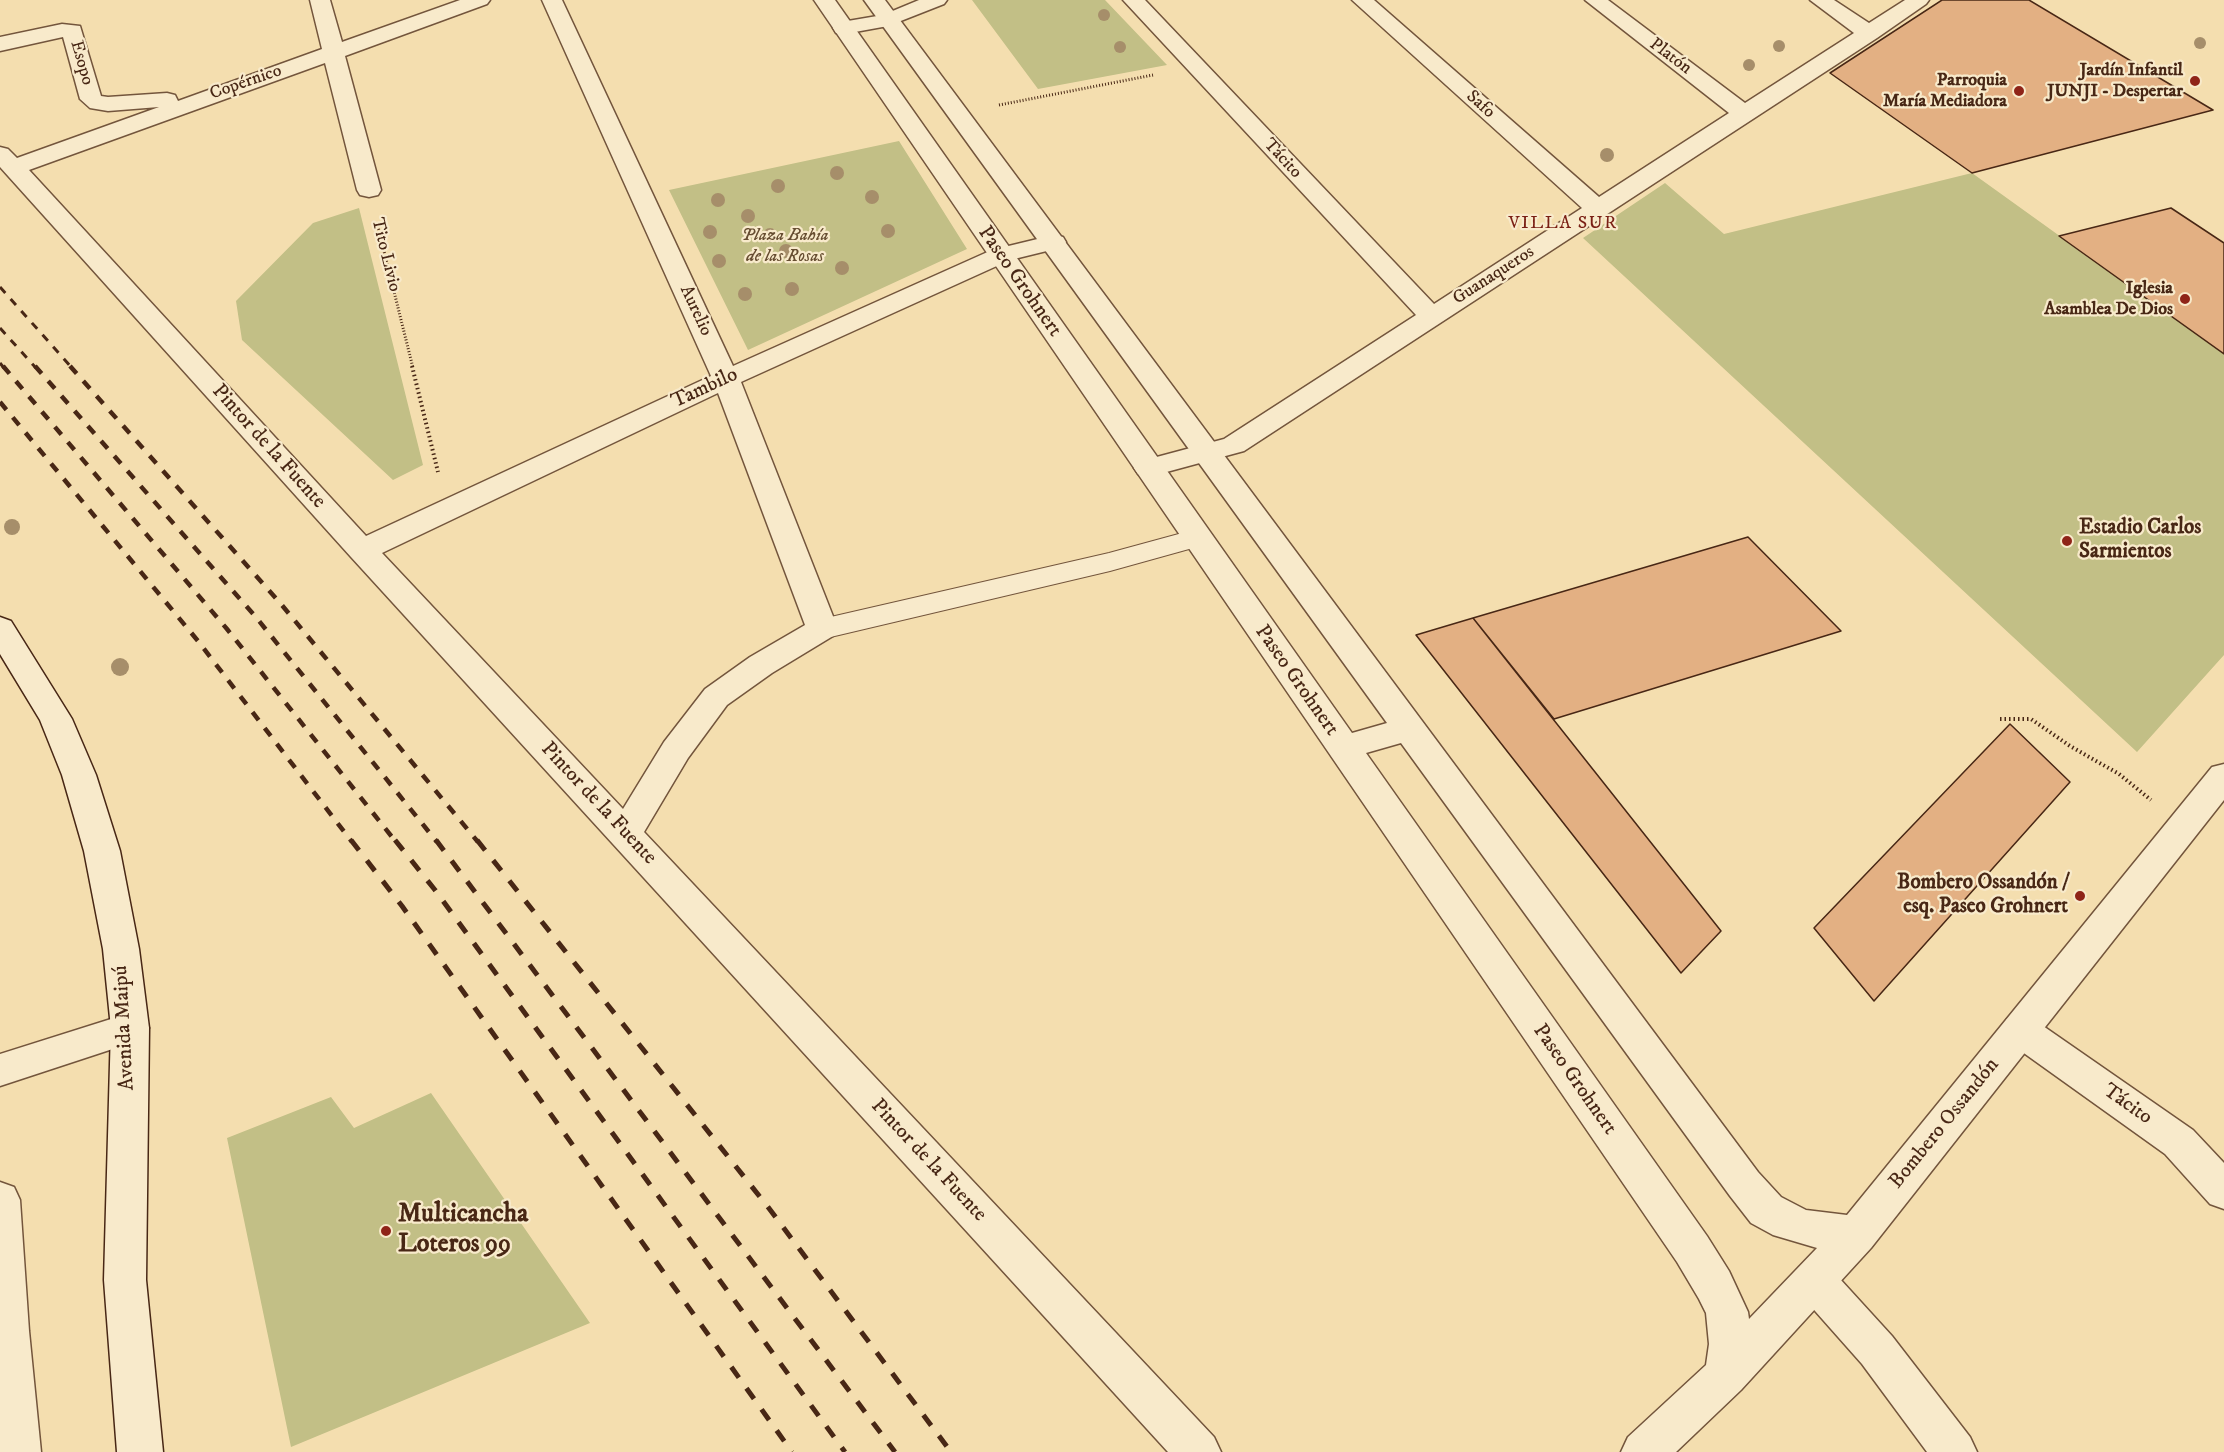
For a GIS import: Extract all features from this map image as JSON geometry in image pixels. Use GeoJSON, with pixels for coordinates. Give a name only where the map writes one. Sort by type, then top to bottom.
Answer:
{"type":"FeatureCollection","features":[{"type":"Feature","properties":{"kind":"street","name":"Tito Livio"},"geometry":{"type":"LineString","coordinates":[[320,0],[369,190]]}},
{"type":"Feature","properties":{"kind":"street","name":"Copérnico"},"geometry":{"type":"LineString","coordinates":[[7,161],[230,88],[480,0]]}},
{"type":"Feature","properties":{"kind":"street","name":"Aurelio"},"geometry":{"type":"LineString","coordinates":[[552,0],[726,379],[822,629]]}},
{"type":"Feature","properties":{"kind":"street","name":"Paseo Grohnert"},"geometry":{"type":"LineString","coordinates":[[824,0],[1714,1285],[1727,1312],[1731,1344],[1726,1376]]}},
{"type":"Feature","properties":{"kind":"street"},"geometry":{"type":"LineString","coordinates":[[844,28],[881,10],[937,0]]}},
{"type":"Feature","properties":{"kind":"street","name":"Tácito"},"geometry":{"type":"LineString","coordinates":[[1133,0],[1432,317]]}},
{"type":"Feature","properties":{"kind":"street","name":"Safo"},"geometry":{"type":"LineString","coordinates":[[1362,0],[1598,209]]}},
{"type":"Feature","properties":{"kind":"street","name":"Platón"},"geometry":{"type":"LineString","coordinates":[[1595,0],[1745,114]]}},
{"type":"Feature","properties":{"kind":"street"},"geometry":{"type":"LineString","coordinates":[[1820,0],[1869,33]]}},
{"type":"Feature","properties":{"kind":"street","name":"Guanaqueros"},"geometry":{"type":"LineString","coordinates":[[1148,468],[1234,446],[1919,0]]}},
{"type":"Feature","properties":{"kind":"street"},"geometry":{"type":"LineString","coordinates":[[881,10],[1054,242],[1737,1174],[1766,1210],[1788,1222],[1806,1228],[1856,1235]]}},
{"type":"Feature","properties":{"kind":"street","name":"Esopo"},"geometry":{"type":"LineString","coordinates":[[0,44],[62,30],[72,31],[91,99],[98,104],[180,98],[230,88]]}},
{"type":"Feature","properties":{"kind":"street","name":"Pintor de la Fuente"},"geometry":{"type":"LineString","coordinates":[[7,161],[362,550],[1198,1452]]}},
{"type":"Feature","properties":{"kind":"street","name":"Tambilo"},"geometry":{"type":"LineString","coordinates":[[362,550],[726,379],[1001,255],[1054,242]]}},
{"type":"Feature","properties":{"kind":"street"},"geometry":{"type":"LineString","coordinates":[[625,834],[676,750],[716,697],[761,665],[822,629],[1110,562],[1197,538]]}},
{"type":"Feature","properties":{"kind":"street","name":"Avenida Maipú"},"geometry":{"type":"LineString","coordinates":[[0,628],[56,719],[79,776],[102,851],[121,949],[130,1028],[125,1280],[140,1452]]}},
{"type":"Feature","properties":{"kind":"street"},"geometry":{"type":"LineString","coordinates":[[1343,748],[1410,728]]}},
{"type":"Feature","properties":{"kind":"street","name":"Bombero Ossandón"},"geometry":{"type":"LineString","coordinates":[[1644,1452],[1726,1376],[1856,1235],[2223,779]]}},
{"type":"Feature","properties":{"kind":"street"},"geometry":{"type":"LineString","coordinates":[[0,1070],[130,1028]]}},
{"type":"Feature","properties":{"kind":"street","name":"Tácito"},"geometry":{"type":"LineString","coordinates":[[2020,1030],[2178,1142],[2224,1191]]}},
{"type":"Feature","properties":{"kind":"street"},"geometry":{"type":"LineString","coordinates":[[0,1200],[7,1331],[18,1452]]}},
{"type":"Feature","properties":{"kind":"street"},"geometry":{"type":"LineString","coordinates":[[1815,1281],[1877,1350],[1954,1452]]}},
{"type":"Feature","properties":{"kind":"path"},"geometry":{"type":"LineString","coordinates":[[959,113],[1195,66]]}},
{"type":"Feature","properties":{"kind":"path","name":"Tito Livio"},"geometry":{"type":"LineString","coordinates":[[369,190],[447,510]]}},
{"type":"Feature","properties":{"kind":"path"},"geometry":{"type":"LineString","coordinates":[[2000,719],[2031,719],[2134,785]]}},
{"type":"Feature","properties":{"kind":"green space"},"geometry":{"type":"Polygon","coordinates":[[[972,0],[1105,0],[1167,65],[1038,89],[972,0]]]}},
{"type":"Feature","properties":{"kind":"green space","name":"Plaza Bahía de las Rosas"},"geometry":{"type":"Polygon","coordinates":[[[899,141],[967,249],[748,350],[669,190],[899,141]]]}},
{"type":"Feature","properties":{"kind":"green space","name":"Estadio Carlos Sarmientos"},"geometry":{"type":"Polygon","coordinates":[[[1972,173],[2224,354],[2224,655],[2137,752],[1583,238],[1665,183],[1724,234],[1972,173]]]}},
{"type":"Feature","properties":{"kind":"green space"},"geometry":{"type":"Polygon","coordinates":[[[359,208],[423,465],[393,480],[242,340],[236,301],[313,223],[359,208]]]}},
{"type":"Feature","properties":{"kind":"green space","name":"Multicancha Loteros 99"},"geometry":{"type":"Polygon","coordinates":[[[431,1093],[590,1323],[291,1447],[227,1138],[331,1097],[354,1128],[431,1093]]]}},
{"type":"Feature","properties":{"kind":"building","name":"Parroquia María Mediadora"},"geometry":{"type":"Polygon","coordinates":[[[1942,0],[2029,0],[2213,110],[1972,173],[1830,73],[1942,0]]]}},
{"type":"Feature","properties":{"kind":"building","name":"Iglesia Asamblea De Dios"},"geometry":{"type":"Polygon","coordinates":[[[2171,208],[2224,243],[2224,354],[2059,236],[2171,208]]]}},
{"type":"Feature","properties":{"kind":"building"},"geometry":{"type":"Polygon","coordinates":[[[1748,537],[1841,631],[1554,719],[1473,618],[1748,537]]]}},
{"type":"Feature","properties":{"kind":"building"},"geometry":{"type":"Polygon","coordinates":[[[1473,618],[1721,931],[1681,973],[1416,635],[1473,618]]]}},
{"type":"Feature","properties":{"kind":"building"},"geometry":{"type":"Polygon","coordinates":[[[2010,724],[2070,782],[1874,1001],[1814,928],[2010,724]]]}},
{"type":"Feature","properties":{"kind":"railway"},"geometry":{"type":"LineString","coordinates":[[0,287],[72,368]]}},
{"type":"Feature","properties":{"kind":"railway"},"geometry":{"type":"LineString","coordinates":[[0,328],[36,368]]}},
{"type":"Feature","properties":{"kind":"railway"},"geometry":{"type":"LineString","coordinates":[[0,363],[4,368]]}},
{"type":"Feature","properties":{"kind":"railway"},"geometry":{"type":"LineString","coordinates":[[3,366],[227,629],[396,842]]}},
{"type":"Feature","properties":{"kind":"railway"},"geometry":{"type":"LineString","coordinates":[[35,366],[255,616],[437,842]]}},
{"type":"Feature","properties":{"kind":"railway"},"geometry":{"type":"LineString","coordinates":[[70,366],[281,604],[478,842]]}},
{"type":"Feature","properties":{"kind":"railway"},"geometry":{"type":"LineString","coordinates":[[0,402],[198,641],[352,842]]}},
{"type":"Feature","properties":{"kind":"railway"},"geometry":{"type":"LineString","coordinates":[[351,840],[402,906],[792,1452]]}},
{"type":"Feature","properties":{"kind":"railway"},"geometry":{"type":"LineString","coordinates":[[395,840],[435,890],[845,1452]]}},
{"type":"Feature","properties":{"kind":"railway"},"geometry":{"type":"LineString","coordinates":[[436,840],[895,1452]]}},
{"type":"Feature","properties":{"kind":"railway"},"geometry":{"type":"LineString","coordinates":[[477,840],[768,1207],[951,1452]]}},
{"type":"Feature","properties":{"kind":"place","name":"Jardín Infantil JUNJI - Despertar"},"geometry":{"type":"Point","coordinates":[2195,81]}},
{"type":"Feature","properties":{"kind":"place","name":"Parroquia María Mediadora"},"geometry":{"type":"Point","coordinates":[2019,91]}},
{"type":"Feature","properties":{"kind":"place","name":"Iglesia Asamblea De Dios"},"geometry":{"type":"Point","coordinates":[2185,299]}},
{"type":"Feature","properties":{"kind":"place","name":"Estadio Carlos Sarmientos"},"geometry":{"type":"Point","coordinates":[2067,541]}},
{"type":"Feature","properties":{"kind":"place","name":"Bombero Ossandón / esq. Paseo Grohnert"},"geometry":{"type":"Point","coordinates":[2080,896]}},
{"type":"Feature","properties":{"kind":"place","name":"Multicancha Loteros 99"},"geometry":{"type":"Point","coordinates":[386,1231]}},
{"type":"Feature","properties":{"kind":"district","name":"VILLA SUR"},"geometry":{"type":"Point","coordinates":[1563,224]}}]}
